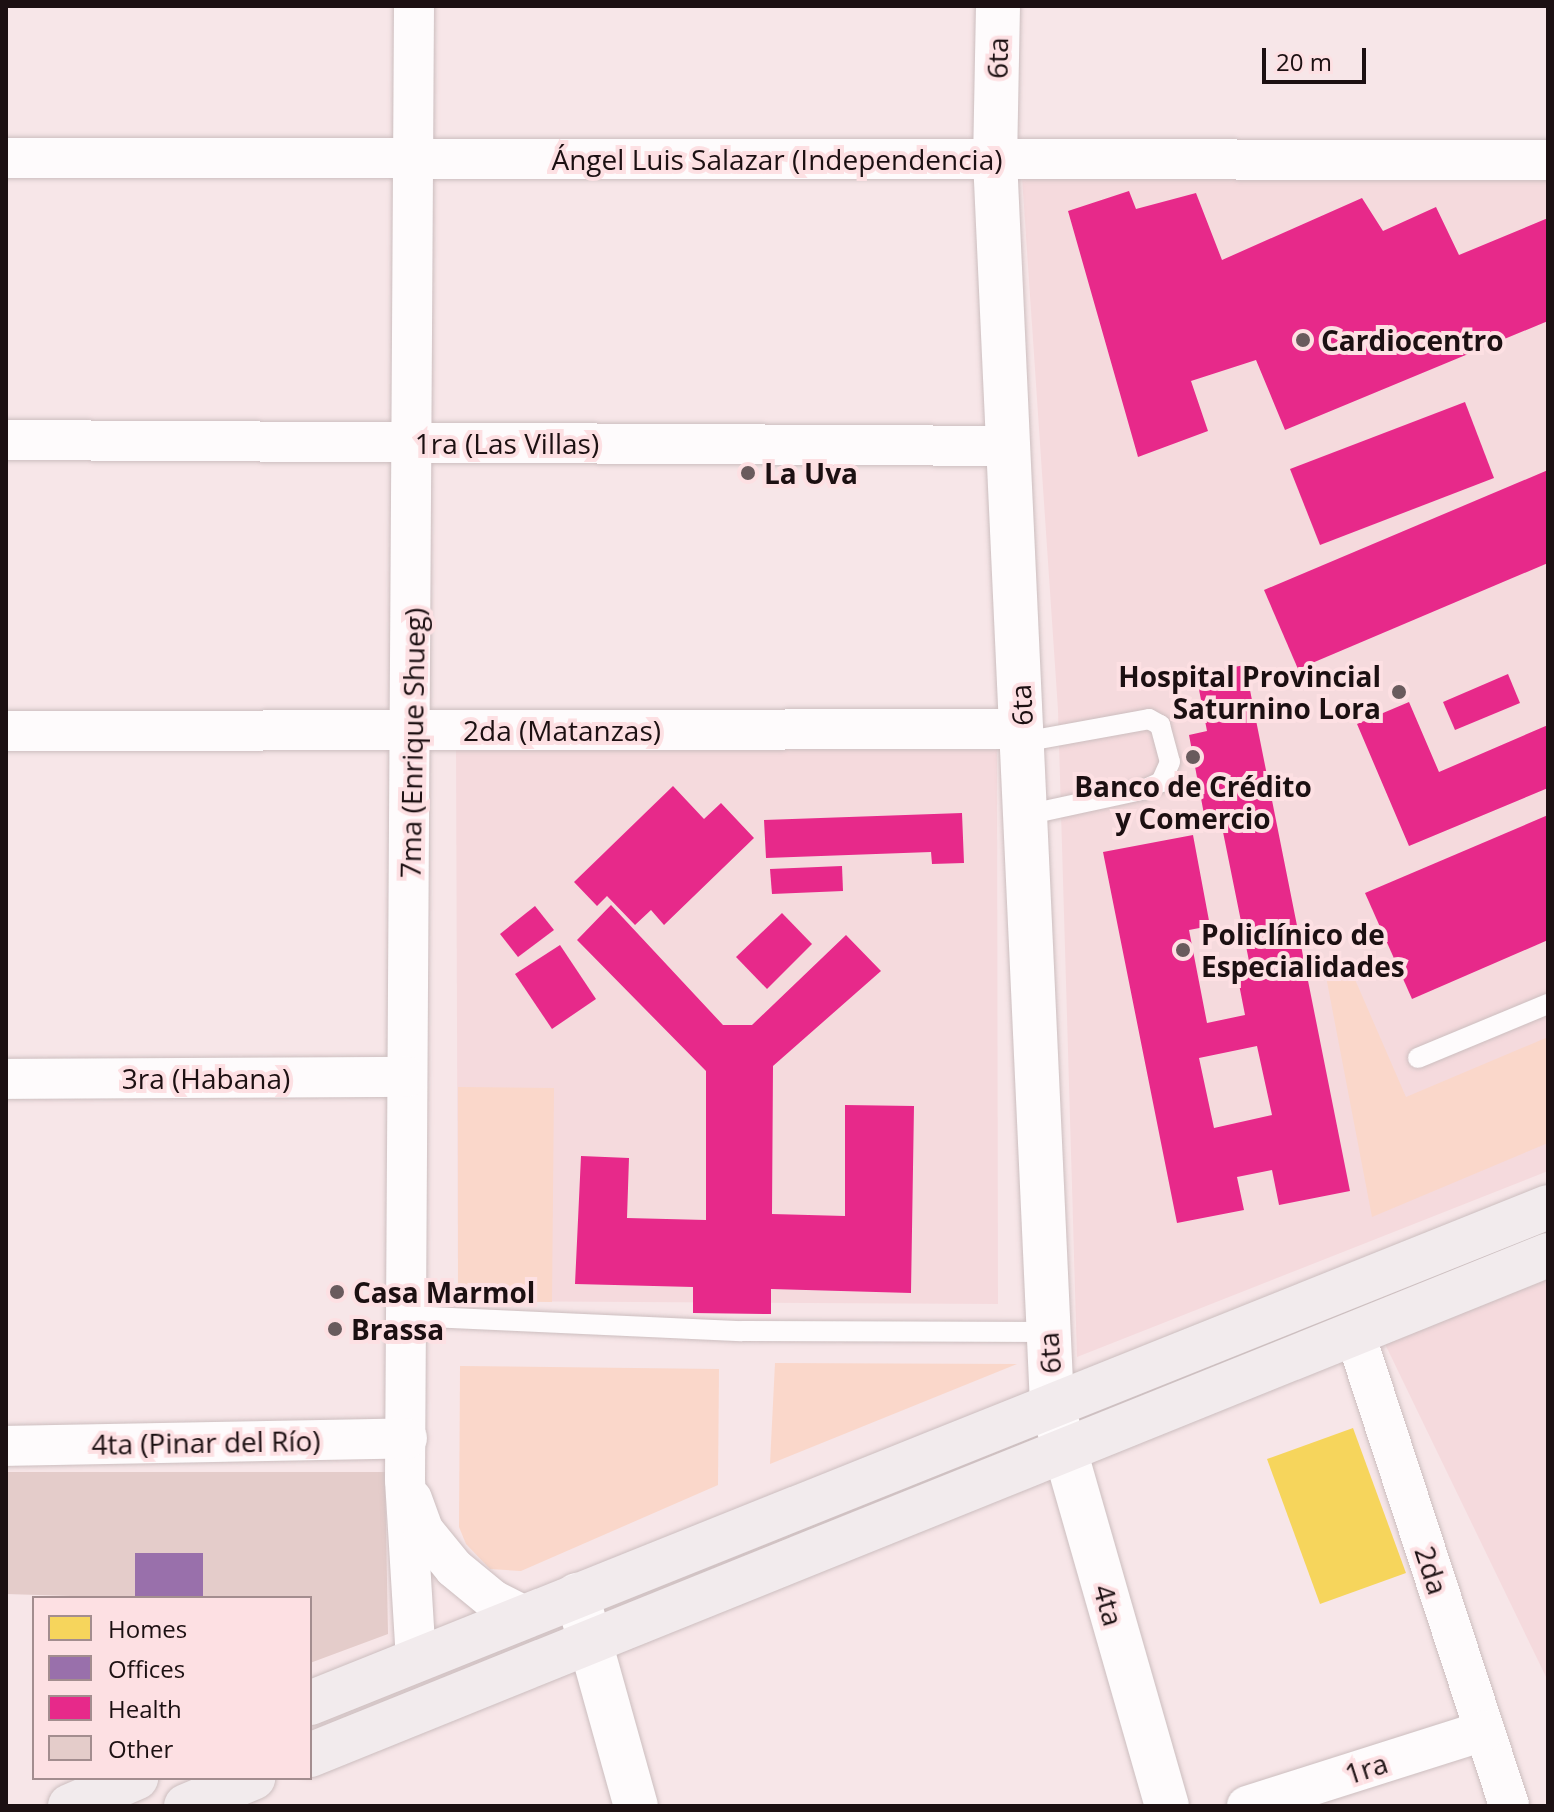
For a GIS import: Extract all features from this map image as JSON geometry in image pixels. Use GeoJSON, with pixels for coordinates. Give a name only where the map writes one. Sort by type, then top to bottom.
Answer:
{"type":"FeatureCollection","features":[{"type":"Feature","properties":{"kind":"main road"},"geometry":{"type":"LineString","coordinates":[[312,1702],[1548,1207]]}},
{"type":"Feature","properties":{"kind":"main road"},"geometry":{"type":"LineString","coordinates":[[312,1754],[1548,1255]]}},
{"type":"Feature","properties":{"kind":"main road"},"geometry":{"type":"LineString","coordinates":[[70,1806],[131,1780]]}},
{"type":"Feature","properties":{"kind":"main road"},"geometry":{"type":"LineString","coordinates":[[186,1806],[248,1780]]}},
{"type":"Feature","properties":{"kind":"street","name":"7ma (Enrique Shueg)"},"geometry":{"type":"LineString","coordinates":[[414,6],[415,443],[405,1480],[416,1658]]}},
{"type":"Feature","properties":{"kind":"street","name":"6ta"},"geometry":{"type":"LineString","coordinates":[[998,6],[995,159],[1052,1405]]}},
{"type":"Feature","properties":{"kind":"street","name":"Ángel Luis Salazar (Independencia)"},"geometry":{"type":"LineString","coordinates":[[6,158],[1548,160]]}},
{"type":"Feature","properties":{"kind":"street","name":"1ra (Las Villas)"},"geometry":{"type":"LineString","coordinates":[[6,440],[1009,446]]}},
{"type":"Feature","properties":{"kind":"street","name":"2da (Matanzas)"},"geometry":{"type":"LineString","coordinates":[[6,731],[413,730],[1023,735]]}},
{"type":"Feature","properties":{"kind":"street","name":"3ra (Habana)"},"geometry":{"type":"LineString","coordinates":[[6,1079],[407,1077]]}},
{"type":"Feature","properties":{"kind":"street","name":"2da"},"geometry":{"type":"LineString","coordinates":[[1355,1334],[1509,1806]]}},
{"type":"Feature","properties":{"kind":"street","name":"4ta"},"geometry":{"type":"LineString","coordinates":[[1052,1405],[1167,1806]]}},
{"type":"Feature","properties":{"kind":"street","name":"4ta (Pinar del Río)"},"geometry":{"type":"LineString","coordinates":[[6,1446],[407,1438]]}},
{"type":"Feature","properties":{"kind":"street","name":"7ma (Enrique Shueg)"},"geometry":{"type":"LineString","coordinates":[[405,1480],[423,1530],[454,1568],[493,1600],[525,1616]]}},
{"type":"Feature","properties":{"kind":"street"},"geometry":{"type":"LineString","coordinates":[[577,1595],[636,1806]]}},
{"type":"Feature","properties":{"kind":"street","name":"1ra"},"geometry":{"type":"LineString","coordinates":[[1247,1806],[1484,1731]]}},
{"type":"Feature","properties":{"kind":"lane"},"geometry":{"type":"LineString","coordinates":[[1023,735],[1149,719],[1160,725],[1170,762],[1161,782],[1146,789],[1026,815]]}},
{"type":"Feature","properties":{"kind":"lane"},"geometry":{"type":"LineString","coordinates":[[1418,1058],[1548,1004]]}},
{"type":"Feature","properties":{"kind":"lane"},"geometry":{"type":"LineString","coordinates":[[408,1316],[742,1331],[1047,1332]]}},
{"type":"Feature","properties":{"kind":"shaded area","name":"Hospital Provincial Saturnino Lora"},"geometry":{"type":"Polygon","coordinates":[[[1021,162],[1548,175],[1548,1171],[1077,1357],[1058,710],[1021,162]]]}},
{"type":"Feature","properties":{"kind":"shaded area"},"geometry":{"type":"Polygon","coordinates":[[[456,748],[997,750],[998,1304],[458,1301],[456,748]]]}},
{"type":"Feature","properties":{"kind":"shaded area"},"geometry":{"type":"Polygon","coordinates":[[[1347,961],[1406,1097],[1548,1037],[1548,1143],[1372,1217],[1324,966],[1347,961]]]}},
{"type":"Feature","properties":{"kind":"shaded area"},"geometry":{"type":"Polygon","coordinates":[[[458,1087],[554,1088],[552,1302],[458,1301],[458,1087]]]}},
{"type":"Feature","properties":{"kind":"shaded area"},"geometry":{"type":"Polygon","coordinates":[[[1548,1279],[1548,1681],[1385,1344],[1548,1279]]]}},
{"type":"Feature","properties":{"kind":"shaded area"},"geometry":{"type":"Polygon","coordinates":[[[775,1363],[1017,1364],[770,1464],[775,1363]]]}},
{"type":"Feature","properties":{"kind":"shaded area"},"geometry":{"type":"Polygon","coordinates":[[[460,1366],[719,1369],[718,1485],[521,1571],[490,1569],[466,1544],[459,1527],[460,1366]]]}},
{"type":"Feature","properties":{"kind":"building: Homes"},"geometry":{"type":"Polygon","coordinates":[[[1353,1428],[1406,1573],[1320,1604],[1267,1459],[1353,1428]]]}},
{"type":"Feature","properties":{"kind":"building: Offices"},"geometry":{"type":"Polygon","coordinates":[[[135,1553],[203,1553],[203,1596],[135,1596],[135,1553]]]}},
{"type":"Feature","properties":{"kind":"building: Health","name":"Cardiocentro"},"geometry":{"type":"Polygon","coordinates":[[[1129,191],[1136,209],[1196,193],[1222,260],[1362,198],[1383,231],[1436,207],[1459,255],[1548,218],[1548,321],[1285,430],[1256,360],[1191,381],[1208,431],[1138,457],[1068,211],[1129,191]]]}},
{"type":"Feature","properties":{"kind":"building: Health"},"geometry":{"type":"Polygon","coordinates":[[[1465,402],[1494,478],[1320,545],[1290,469],[1465,402]]]}},
{"type":"Feature","properties":{"kind":"building: Health"},"geometry":{"type":"Polygon","coordinates":[[[1548,470],[1548,563],[1298,669],[1264,590],[1548,470]]]}},
{"type":"Feature","properties":{"kind":"building: Health"},"geometry":{"type":"Polygon","coordinates":[[[1245,665],[1350,1191],[1279,1205],[1272,1170],[1237,1177],[1244,1210],[1177,1223],[1103,852],[1193,835],[1210,926],[1189,930],[1207,1023],[1245,1015],[1237,974],[1251,971],[1222,827],[1207,830],[1189,735],[1207,731],[1196,674],[1245,665]],[[1257,1046],[1199,1058],[1214,1128],[1272,1115],[1257,1046]]]}},
{"type":"Feature","properties":{"kind":"building: Health"},"geometry":{"type":"Polygon","coordinates":[[[1508,674],[1520,703],[1455,730],[1443,702],[1508,674]]]}},
{"type":"Feature","properties":{"kind":"building: Health"},"geometry":{"type":"Polygon","coordinates":[[[1409,702],[1439,772],[1548,725],[1548,788],[1409,846],[1357,724],[1409,702]]]}},
{"type":"Feature","properties":{"kind":"building: Health"},"geometry":{"type":"Polygon","coordinates":[[[673,786],[704,819],[721,803],[754,838],[664,925],[651,910],[635,925],[607,896],[597,906],[574,882],[673,786]]]}},
{"type":"Feature","properties":{"kind":"building: Health"},"geometry":{"type":"Polygon","coordinates":[[[962,813],[964,863],[932,864],[931,852],[766,858],[764,820],[962,813]]]}},
{"type":"Feature","properties":{"kind":"building: Health"},"geometry":{"type":"Polygon","coordinates":[[[1548,815],[1548,940],[1412,999],[1365,893],[1548,815]]]}},
{"type":"Feature","properties":{"kind":"building: Health"},"geometry":{"type":"Polygon","coordinates":[[[842,866],[843,891],[772,894],[770,869],[842,866]]]}},
{"type":"Feature","properties":{"kind":"building: Health"},"geometry":{"type":"Polygon","coordinates":[[[611,905],[723,1025],[752,1025],[846,935],[881,971],[773,1066],[772,1214],[845,1216],[845,1105],[914,1106],[911,1293],[771,1289],[771,1314],[693,1313],[693,1287],[575,1284],[581,1156],[629,1158],[627,1218],[706,1220],[706,1071],[577,940],[611,905]]]}},
{"type":"Feature","properties":{"kind":"building: Health"},"geometry":{"type":"Polygon","coordinates":[[[535,906],[554,930],[518,957],[500,934],[535,906]]]}},
{"type":"Feature","properties":{"kind":"building: Health"},"geometry":{"type":"Polygon","coordinates":[[[782,913],[812,944],[767,989],[736,957],[782,913]]]}},
{"type":"Feature","properties":{"kind":"building: Health"},"geometry":{"type":"Polygon","coordinates":[[[560,945],[596,999],[552,1029],[515,974],[560,945]]]}},
{"type":"Feature","properties":{"kind":"building: Other"},"geometry":{"type":"Polygon","coordinates":[[[6,1472],[385,1472],[388,1634],[312,1662],[312,1596],[203,1596],[203,1553],[135,1553],[135,1596],[6,1594],[6,1472]]]}},
{"type":"Feature","properties":{"kind":"place","name":"Cardiocentro"},"geometry":{"type":"Point","coordinates":[1303,340]}},
{"type":"Feature","properties":{"kind":"place","name":"La Uva"},"geometry":{"type":"Point","coordinates":[748,473]}},
{"type":"Feature","properties":{"kind":"place","name":"Hospital Provincial Saturnino Lora"},"geometry":{"type":"Point","coordinates":[1399,692]}},
{"type":"Feature","properties":{"kind":"place","name":"Banco de Crédito y Comercio"},"geometry":{"type":"Point","coordinates":[1193,757]}},
{"type":"Feature","properties":{"kind":"place","name":"Policlínico de Especialidades"},"geometry":{"type":"Point","coordinates":[1183,950]}},
{"type":"Feature","properties":{"kind":"place","name":"Casa Marmol"},"geometry":{"type":"Point","coordinates":[337,1292]}},
{"type":"Feature","properties":{"kind":"place","name":"Brassa"},"geometry":{"type":"Point","coordinates":[335,1329]}}]}
